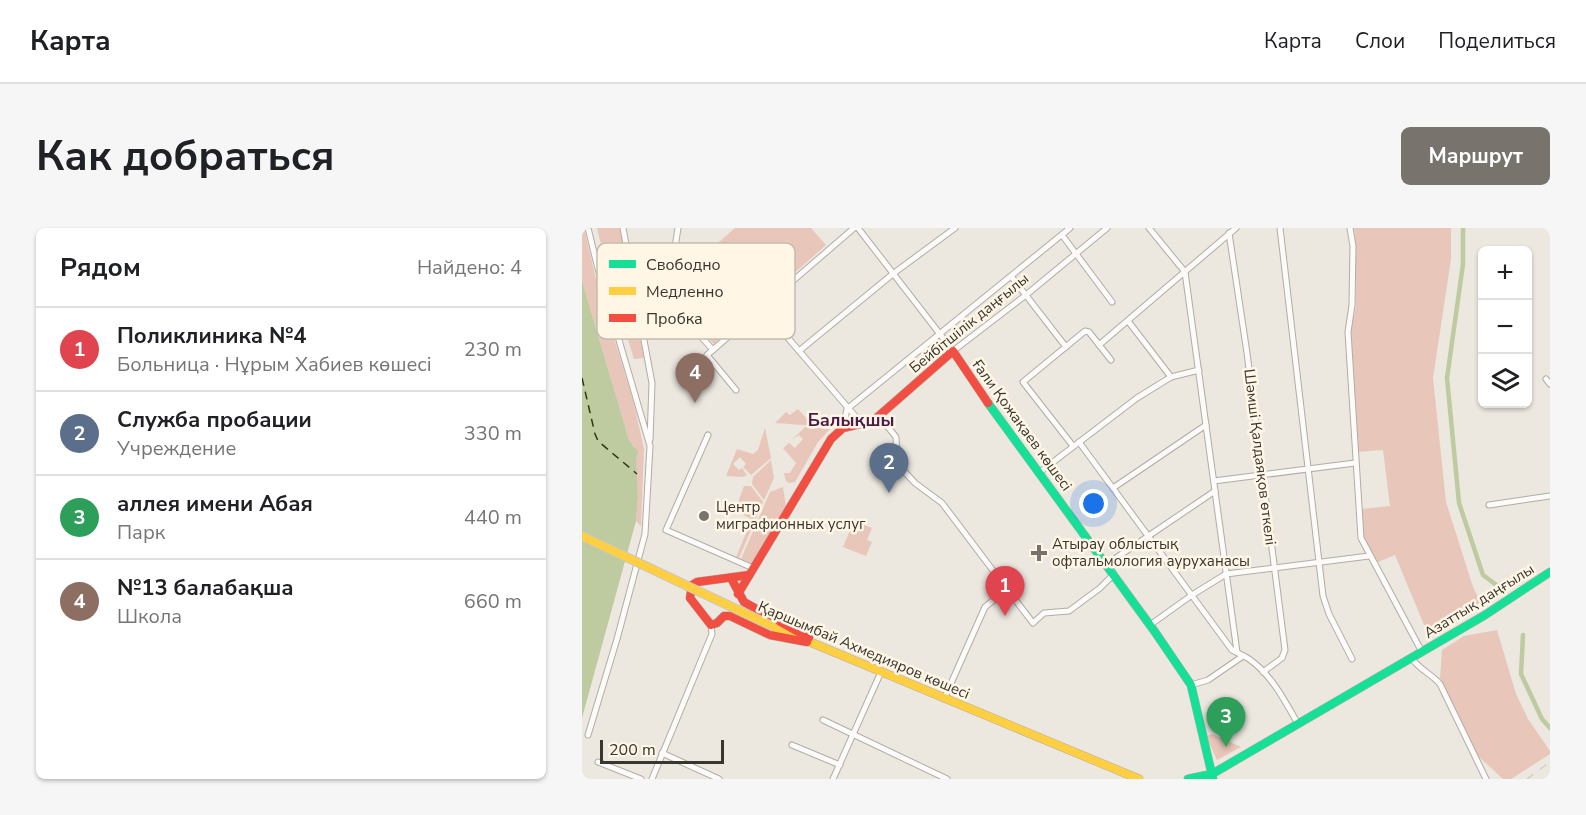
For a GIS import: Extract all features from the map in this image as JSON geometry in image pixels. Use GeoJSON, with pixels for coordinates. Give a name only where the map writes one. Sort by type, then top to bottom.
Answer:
{"type":"FeatureCollection","features":[{"type":"Feature","properties":{"kind":"street"},"geometry":{"type":"LineString","coordinates":[[588,228],[597,265]]}},
{"type":"Feature","properties":{"kind":"street"},"geometry":{"type":"LineString","coordinates":[[623,228],[626,243]]}},
{"type":"Feature","properties":{"kind":"street"},"geometry":{"type":"LineString","coordinates":[[671,228],[677,231]]}},
{"type":"Feature","properties":{"kind":"street"},"geometry":{"type":"LineString","coordinates":[[795,281],[856,228]]}},
{"type":"Feature","properties":{"kind":"street","name":"Ғали Қожақаев көшесі"},"geometry":{"type":"LineString","coordinates":[[856,228],[941,333],[966,372],[1107,564],[1191,685],[1213,776]]}},
{"type":"Feature","properties":{"kind":"street"},"geometry":{"type":"LineString","coordinates":[[799,351],[894,273],[955,228]]}},
{"type":"Feature","properties":{"kind":"street","name":"Бейбітшілік даңғылы"},"geometry":{"type":"LineString","coordinates":[[847,408],[1071,228]]}},
{"type":"Feature","properties":{"kind":"street","name":"Бейбітшілік даңғылы"},"geometry":{"type":"LineString","coordinates":[[843,428],[873,421],[953,351],[1026,295],[1107,228]]}},
{"type":"Feature","properties":{"kind":"street"},"geometry":{"type":"LineString","coordinates":[[1149,228],[1185,272],[1237,652]]}},
{"type":"Feature","properties":{"kind":"street"},"geometry":{"type":"LineString","coordinates":[[1099,345],[1236,228]]}},
{"type":"Feature","properties":{"kind":"street"},"geometry":{"type":"LineString","coordinates":[[1280,228],[1323,596],[1329,614],[1352,659]]}},
{"type":"Feature","properties":{"kind":"street"},"geometry":{"type":"LineString","coordinates":[[1188,779],[1213,776],[1422,652],[1360,538],[1348,332],[1352,305],[1353,246],[1350,228]]}},
{"type":"Feature","properties":{"kind":"street","name":"Шәмші Қалдаяқов өткелі"},"geometry":{"type":"LineString","coordinates":[[1229,233],[1285,650],[1282,658],[1263,672]]}},
{"type":"Feature","properties":{"kind":"street"},"geometry":{"type":"LineString","coordinates":[[1062,235],[1112,302]]}},
{"type":"Feature","properties":{"kind":"street"},"geometry":{"type":"LineString","coordinates":[[1011,276],[1066,347]]}},
{"type":"Feature","properties":{"kind":"street"},"geometry":{"type":"LineString","coordinates":[[1128,321],[1171,377]]}},
{"type":"Feature","properties":{"kind":"street"},"geometry":{"type":"LineString","coordinates":[[1111,360],[1087,331],[1023,382],[1113,488],[1232,650],[1263,672],[1298,724]]}},
{"type":"Feature","properties":{"kind":"street"},"geometry":{"type":"LineString","coordinates":[[619,339],[650,446]]}},
{"type":"Feature","properties":{"kind":"street"},"geometry":{"type":"LineString","coordinates":[[588,735],[645,534],[652,383],[644,339]]}},
{"type":"Feature","properties":{"kind":"street"},"geometry":{"type":"LineString","coordinates":[[703,339],[712,350]]}},
{"type":"Feature","properties":{"kind":"street"},"geometry":{"type":"LineString","coordinates":[[726,339],[707,355],[736,390]]}},
{"type":"Feature","properties":{"kind":"street"},"geometry":{"type":"LineString","coordinates":[[789,339],[862,424]]}},
{"type":"Feature","properties":{"kind":"street"},"geometry":{"type":"LineString","coordinates":[[1040,472],[1137,398],[1171,377],[1200,370]]}},
{"type":"Feature","properties":{"kind":"street"},"geometry":{"type":"LineString","coordinates":[[738,594],[825,445],[843,428],[847,408]]}},
{"type":"Feature","properties":{"kind":"street"},"geometry":{"type":"LineString","coordinates":[[879,416],[896,437],[897,456],[902,469],[915,483],[942,503],[1033,623],[1044,613],[1069,611],[1100,588],[1114,574]]}},
{"type":"Feature","properties":{"kind":"street"},"geometry":{"type":"LineString","coordinates":[[1113,488],[1206,425]]}},
{"type":"Feature","properties":{"kind":"street"},"geometry":{"type":"LineString","coordinates":[[708,435],[666,530],[751,572]]}},
{"type":"Feature","properties":{"kind":"street"},"geometry":{"type":"LineString","coordinates":[[1214,481],[1355,463]]}},
{"type":"Feature","properties":{"kind":"street"},"geometry":{"type":"LineString","coordinates":[[1107,564],[1215,491]]}},
{"type":"Feature","properties":{"kind":"street"},"geometry":{"type":"LineString","coordinates":[[1490,505],[1550,496]]}},
{"type":"Feature","properties":{"kind":"street","name":"Қаршымбай Ахмедияров көшесі"},"geometry":{"type":"LineString","coordinates":[[582,536],[774,627],[1139,779]]}},
{"type":"Feature","properties":{"kind":"street"},"geometry":{"type":"LineString","coordinates":[[1150,625],[1226,574],[1369,556]]}},
{"type":"Feature","properties":{"kind":"street"},"geometry":{"type":"LineString","coordinates":[[652,779],[712,634],[711,625],[690,598],[692,585],[697,582],[731,578],[751,572]]}},
{"type":"Feature","properties":{"kind":"street","name":"Азаттық даңғылы"},"geometry":{"type":"LineString","coordinates":[[1422,652],[1485,615],[1550,572]]}},
{"type":"Feature","properties":{"kind":"street"},"geometry":{"type":"LineString","coordinates":[[731,578],[744,602],[785,623],[820,645]]}},
{"type":"Feature","properties":{"kind":"street"},"geometry":{"type":"LineString","coordinates":[[944,699],[985,607],[1006,589]]}},
{"type":"Feature","properties":{"kind":"street"},"geometry":{"type":"LineString","coordinates":[[711,625],[724,616],[730,616],[770,635],[820,645]]}},
{"type":"Feature","properties":{"kind":"street"},"geometry":{"type":"LineString","coordinates":[[1191,685],[1208,680],[1243,656]]}},
{"type":"Feature","properties":{"kind":"street"},"geometry":{"type":"LineString","coordinates":[[1412,658],[1415,664],[1440,684],[1486,779]]}},
{"type":"Feature","properties":{"kind":"street"},"geometry":{"type":"LineString","coordinates":[[833,779],[881,672]]}},
{"type":"Feature","properties":{"kind":"street"},"geometry":{"type":"LineString","coordinates":[[823,720],[947,779]]}},
{"type":"Feature","properties":{"kind":"street"},"geometry":{"type":"LineString","coordinates":[[792,745],[840,765]]}},
{"type":"Feature","properties":{"kind":"street"},"geometry":{"type":"LineString","coordinates":[[662,753],[719,779]]}},
{"type":"Feature","properties":{"kind":"street"},"geometry":{"type":"LineString","coordinates":[[598,762],[640,779]]}},
{"type":"Feature","properties":{"kind":"shaded area"},"geometry":{"type":"Polygon","coordinates":[[[582,228],[584,228],[597,282],[597,332],[582,281],[582,228]]]}},
{"type":"Feature","properties":{"kind":"shaded area"},"geometry":{"type":"Polygon","coordinates":[[[597,228],[620,228],[623,243],[601,243],[597,228]]]}},
{"type":"Feature","properties":{"kind":"shaded area"},"geometry":{"type":"Polygon","coordinates":[[[735,228],[811,228],[826,245],[795,272],[795,243],[718,243],[735,228]]]}},
{"type":"Feature","properties":{"kind":"shaded area"},"geometry":{"type":"Polygon","coordinates":[[[1354,228],[1451,228],[1451,259],[1433,378],[1446,502],[1473,587],[1483,607],[1459,621],[1427,632],[1395,555],[1378,562],[1363,539],[1362,509],[1390,506],[1383,450],[1357,452],[1351,329],[1356,307],[1354,228]]]}},
{"type":"Feature","properties":{"kind":"shaded area"},"geometry":{"type":"Polygon","coordinates":[[[582,281],[597,332],[597,339],[599,339],[629,440],[638,452],[636,458],[638,498],[636,521],[582,718],[582,281]]]}},
{"type":"Feature","properties":{"kind":"shaded area"},"geometry":{"type":"Polygon","coordinates":[[[599,339],[614,339],[634,404],[644,449],[641,526],[636,521],[638,498],[635,447],[629,440],[599,339]]]}},
{"type":"Feature","properties":{"kind":"shaded area"},"geometry":{"type":"Polygon","coordinates":[[[628,339],[640,339],[644,358],[634,359],[628,339]]]}},
{"type":"Feature","properties":{"kind":"shaded area"},"geometry":{"type":"Polygon","coordinates":[[[709,339],[720,339],[714,344],[709,339]]]}},
{"type":"Feature","properties":{"kind":"shaded area"},"geometry":{"type":"Polygon","coordinates":[[[798,409],[814,423],[820,425],[830,417],[836,423],[832,427],[775,423],[786,412],[790,415],[798,409]]]}},
{"type":"Feature","properties":{"kind":"shaded area"},"geometry":{"type":"Polygon","coordinates":[[[805,427],[830,429],[818,442],[795,482],[789,483],[784,473],[790,473],[796,463],[783,448],[789,443],[795,448],[803,439],[799,435],[792,440],[805,427]]]}},
{"type":"Feature","properties":{"kind":"shaded area"},"geometry":{"type":"Polygon","coordinates":[[[765,428],[771,458],[751,475],[743,467],[746,464],[740,457],[733,464],[739,470],[742,468],[747,475],[743,477],[726,476],[737,449],[753,454],[758,450],[765,428]]]}},
{"type":"Feature","properties":{"kind":"shaded area"},"geometry":{"type":"Polygon","coordinates":[[[771,460],[774,478],[764,500],[752,484],[753,477],[771,460]]]}},
{"type":"Feature","properties":{"kind":"shaded area"},"geometry":{"type":"Polygon","coordinates":[[[744,486],[751,486],[763,502],[739,558],[736,557],[752,519],[735,511],[744,486]]]}},
{"type":"Feature","properties":{"kind":"shaded area"},"geometry":{"type":"Polygon","coordinates":[[[783,487],[786,507],[753,564],[741,559],[770,492],[783,487]]]}},
{"type":"Feature","properties":{"kind":"shaded area"},"geometry":{"type":"Polygon","coordinates":[[[854,521],[872,528],[867,540],[872,542],[866,556],[843,547],[854,521]]]}},
{"type":"Feature","properties":{"kind":"shaded area"},"geometry":{"type":"Polygon","coordinates":[[[1497,630],[1516,694],[1528,719],[1550,751],[1550,754],[1511,779],[1503,779],[1478,756],[1440,678],[1442,650],[1464,636],[1497,630]]]}},
{"type":"Feature","properties":{"kind":"shaded area"},"geometry":{"type":"Polygon","coordinates":[[[1212,734],[1241,747],[1217,760],[1206,736],[1212,734]]]}},
{"type":"Feature","properties":{"kind":"waterway"},"geometry":{"type":"LineString","coordinates":[[1463,228],[1463,264],[1447,378],[1459,503],[1483,575],[1499,587]]}},
{"type":"Feature","properties":{"kind":"waterway"},"geometry":{"type":"LineString","coordinates":[[1523,635],[1521,674],[1542,719],[1550,728]]}},
{"type":"Feature","properties":{"kind":"ferry route"},"geometry":{"type":"LineString","coordinates":[[582,378],[598,441],[637,474]]}},
{"type":"Feature","properties":{"kind":"railway"},"geometry":{"type":"LineString","coordinates":[[1527,779],[1550,762]]}},
{"type":"Feature","properties":{"kind":"traffic: fast"},"geometry":{"type":"LineString","coordinates":[[988,403],[1191,685],[1213,779]]}},
{"type":"Feature","properties":{"kind":"traffic: fast"},"geometry":{"type":"LineString","coordinates":[[1188,779],[1212,774],[1485,615],[1550,572]]}},
{"type":"Feature","properties":{"kind":"traffic: slow"},"geometry":{"type":"LineString","coordinates":[[582,536],[774,627]]}},
{"type":"Feature","properties":{"kind":"traffic: slow"},"geometry":{"type":"LineString","coordinates":[[774,627],[1139,779]]}},
{"type":"Feature","properties":{"kind":"traffic: jam"},"geometry":{"type":"LineString","coordinates":[[738,594],[831,439],[843,428],[873,421],[953,351],[988,403]]}},
{"type":"Feature","properties":{"kind":"traffic: jam"},"geometry":{"type":"LineString","coordinates":[[749,575],[697,582],[692,585],[690,598],[711,625],[724,616],[730,616],[770,635],[807,642]]}},
{"type":"Feature","properties":{"kind":"traffic: jam"},"geometry":{"type":"LineString","coordinates":[[731,578],[744,602],[809,638]]}},
{"type":"Feature","properties":{"kind":"place","name":"№13 балабақша"},"geometry":{"type":"Point","coordinates":[695,403]}},
{"type":"Feature","properties":{"kind":"place","name":"Служба пробации"},"geometry":{"type":"Point","coordinates":[889,493]}},
{"type":"Feature","properties":{"kind":"place","name":"Центр миграфионных услуг"},"geometry":{"type":"Point","coordinates":[704,516]}},
{"type":"Feature","properties":{"kind":"place","name":"Атырау облыстық офтальмология ауруханасы"},"geometry":{"type":"Point","coordinates":[1039,553]}},
{"type":"Feature","properties":{"kind":"place","name":"Поликлиника №4"},"geometry":{"type":"Point","coordinates":[1005,616]}},
{"type":"Feature","properties":{"kind":"place","name":"аллея имени Абая"},"geometry":{"type":"Point","coordinates":[1226,747]}},
{"type":"Feature","properties":{"kind":"district","name":"Балықшы"},"geometry":{"type":"Point","coordinates":[851,420]}}]}
